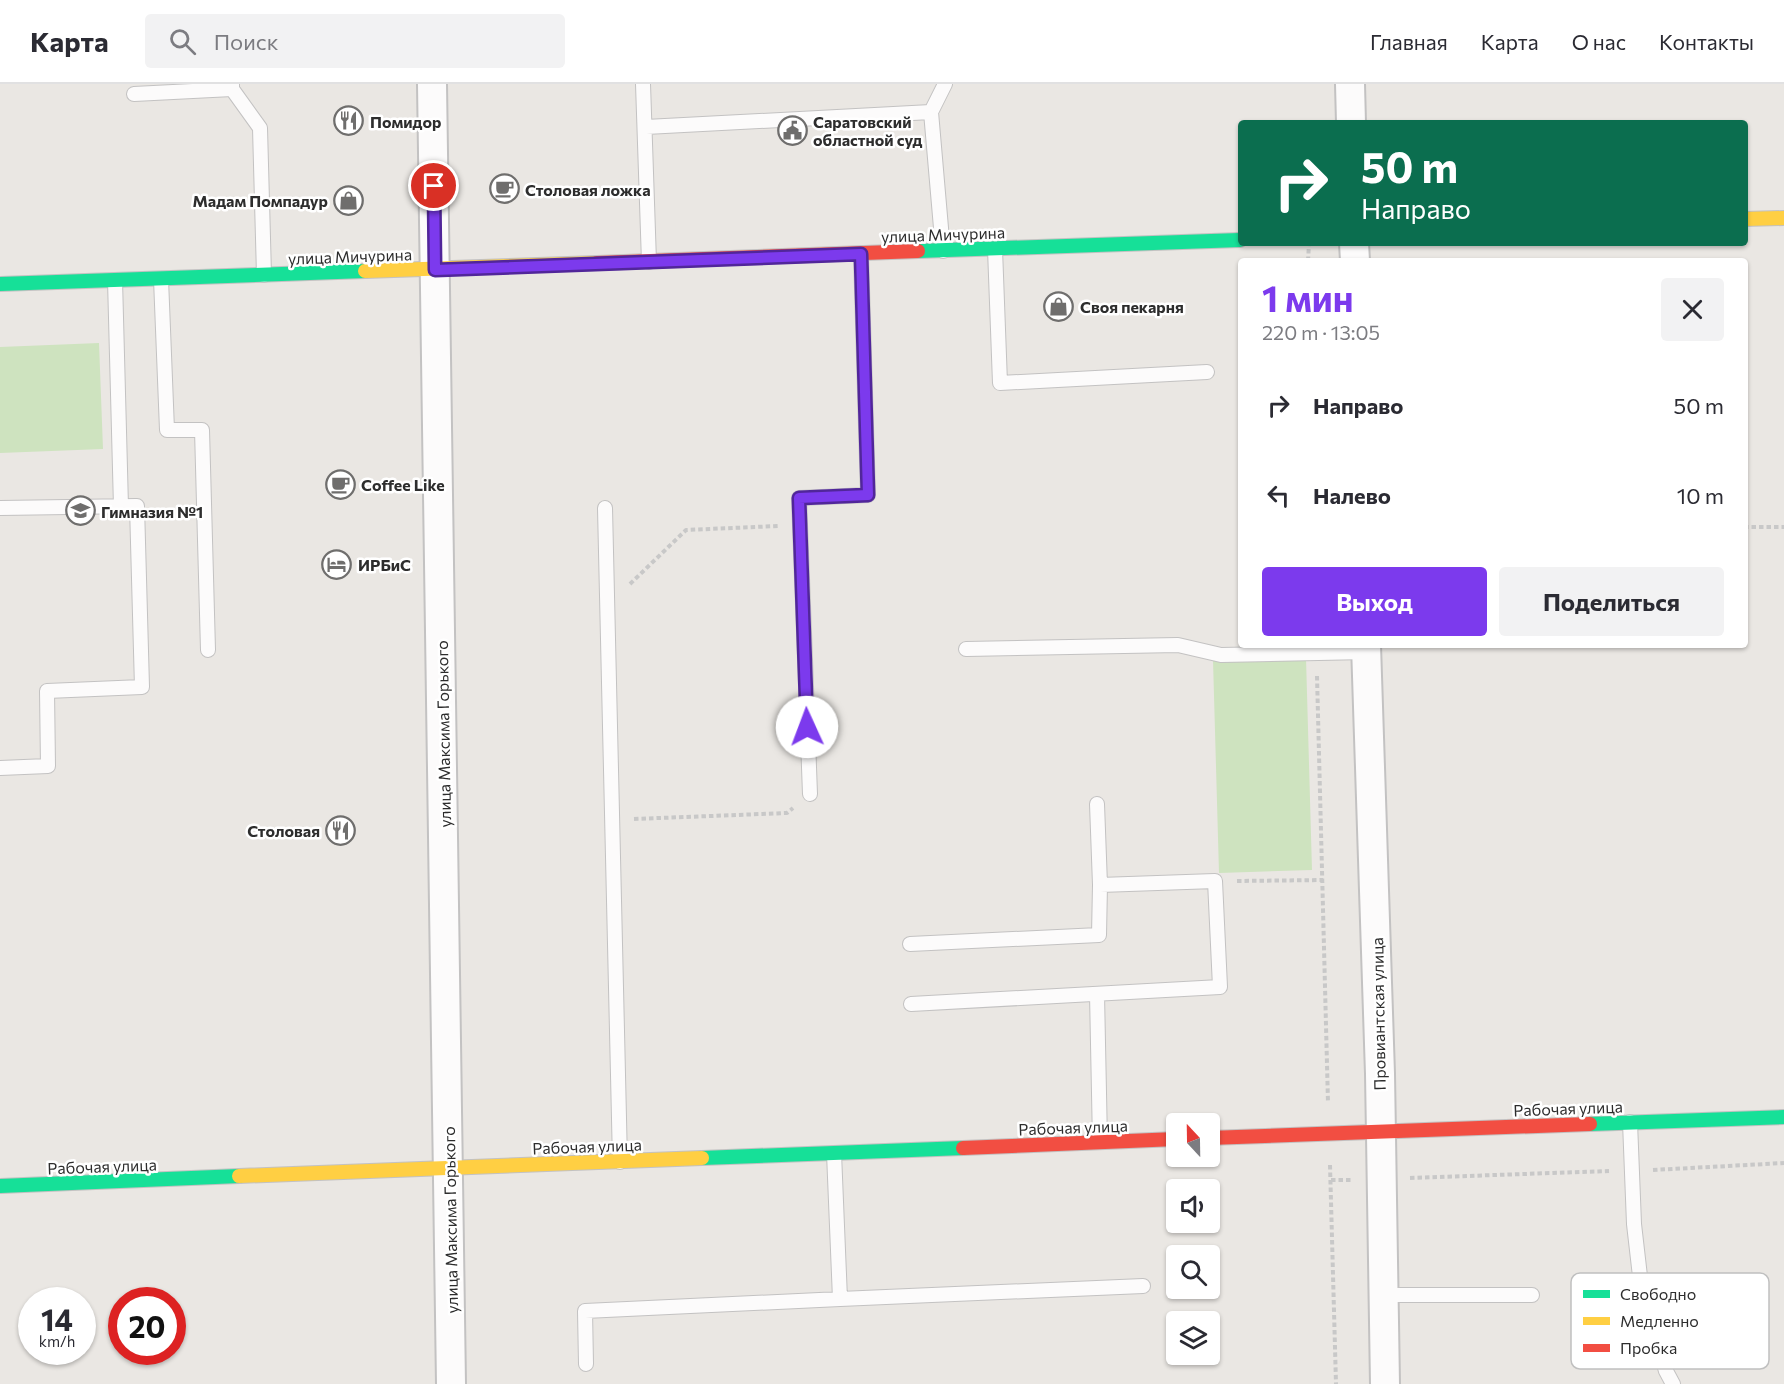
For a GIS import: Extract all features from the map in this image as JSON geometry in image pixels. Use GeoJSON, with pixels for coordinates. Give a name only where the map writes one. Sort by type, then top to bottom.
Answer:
{"type":"FeatureCollection","features":[{"type":"Feature","properties":{"kind":"street","name":"улица Максима Горького"},"geometry":{"type":"LineString","coordinates":[[432,84],[450,1168],[451,1384]]}},
{"type":"Feature","properties":{"kind":"street"},"geometry":{"type":"LineString","coordinates":[[1350,84],[1351,120]]}},
{"type":"Feature","properties":{"kind":"street"},"geometry":{"type":"LineString","coordinates":[[1748,219],[1784,218]]}},
{"type":"Feature","properties":{"kind":"street","name":"улица Мичурина"},"geometry":{"type":"LineString","coordinates":[[0,284],[1238,240]]}},
{"type":"Feature","properties":{"kind":"street","name":"Провиантская улица"},"geometry":{"type":"LineString","coordinates":[[1367,648],[1385,1384]]}},
{"type":"Feature","properties":{"kind":"street","name":"Рабочая улица"},"geometry":{"type":"LineString","coordinates":[[1220,1138],[1784,1117]]}},
{"type":"Feature","properties":{"kind":"street","name":"Рабочая улица"},"geometry":{"type":"LineString","coordinates":[[0,1186],[1166,1139]]}},
{"type":"Feature","properties":{"kind":"lane"},"geometry":{"type":"LineString","coordinates":[[643,84],[649,262]]}},
{"type":"Feature","properties":{"kind":"lane"},"geometry":{"type":"LineString","coordinates":[[943,251],[931,112],[945,84]]}},
{"type":"Feature","properties":{"kind":"lane"},"geometry":{"type":"LineString","coordinates":[[134,94],[232,86],[260,128],[264,275]]}},
{"type":"Feature","properties":{"kind":"lane"},"geometry":{"type":"LineString","coordinates":[[646,127],[931,112]]}},
{"type":"Feature","properties":{"kind":"lane"},"geometry":{"type":"LineString","coordinates":[[995,249],[1000,383],[1207,372]]}},
{"type":"Feature","properties":{"kind":"lane"},"geometry":{"type":"LineString","coordinates":[[810,794],[799,498],[868,495],[861,254]]}},
{"type":"Feature","properties":{"kind":"lane"},"geometry":{"type":"LineString","coordinates":[[161,279],[167,430],[202,430],[208,650]]}},
{"type":"Feature","properties":{"kind":"lane"},"geometry":{"type":"LineString","coordinates":[[115,280],[121,507]]}},
{"type":"Feature","properties":{"kind":"lane"},"geometry":{"type":"LineString","coordinates":[[0,508],[137,506],[142,687],[47,691],[48,766],[0,768]]}},
{"type":"Feature","properties":{"kind":"lane"},"geometry":{"type":"LineString","coordinates":[[605,508],[620,1162]]}},
{"type":"Feature","properties":{"kind":"lane"},"geometry":{"type":"LineString","coordinates":[[966,649],[1178,645],[1221,655],[1316,653],[1367,648]]}},
{"type":"Feature","properties":{"kind":"lane"},"geometry":{"type":"LineString","coordinates":[[910,944],[1099,935],[1097,804]]}},
{"type":"Feature","properties":{"kind":"lane"},"geometry":{"type":"LineString","coordinates":[[911,1004],[1220,987],[1215,881],[1100,885]]}},
{"type":"Feature","properties":{"kind":"lane"},"geometry":{"type":"LineString","coordinates":[[1097,994],[1100,1142]]}},
{"type":"Feature","properties":{"kind":"lane"},"geometry":{"type":"LineString","coordinates":[[1630,1122],[1630,1171],[1640,1273]]}},
{"type":"Feature","properties":{"kind":"lane"},"geometry":{"type":"LineString","coordinates":[[834,1153],[840,1299]]}},
{"type":"Feature","properties":{"kind":"lane"},"geometry":{"type":"LineString","coordinates":[[586,1364],[585,1311],[1143,1286]]}},
{"type":"Feature","properties":{"kind":"lane"},"geometry":{"type":"LineString","coordinates":[[1384,1295],[1532,1295]]}},
{"type":"Feature","properties":{"kind":"lane"},"geometry":{"type":"LineString","coordinates":[[1665,1369],[1673,1384]]}},
{"type":"Feature","properties":{"kind":"path"},"geometry":{"type":"LineString","coordinates":[[608,606],[686,530],[800,525]]}},
{"type":"Feature","properties":{"kind":"path"},"geometry":{"type":"LineString","coordinates":[[1748,527],[1784,527]]}},
{"type":"Feature","properties":{"kind":"path"},"geometry":{"type":"LineString","coordinates":[[1316,653],[1336,1384]]}},
{"type":"Feature","properties":{"kind":"path"},"geometry":{"type":"LineString","coordinates":[[612,819],[787,813],[810,794]]}},
{"type":"Feature","properties":{"kind":"path"},"geometry":{"type":"LineString","coordinates":[[1215,881],[1323,880]]}},
{"type":"Feature","properties":{"kind":"path"},"geometry":{"type":"LineString","coordinates":[[1331,1180],[1630,1171],[1784,1163]]}},
{"type":"Feature","properties":{"kind":"green space"},"geometry":{"type":"Polygon","coordinates":[[[99,343],[103,449],[0,453],[0,347],[99,343]]]}},
{"type":"Feature","properties":{"kind":"green space"},"geometry":{"type":"Polygon","coordinates":[[[1306,658],[1312,870],[1219,873],[1213,660],[1306,658]]]}},
{"type":"Feature","properties":{"kind":"traffic: fast"},"geometry":{"type":"LineString","coordinates":[[918,251],[1238,240]]}},
{"type":"Feature","properties":{"kind":"traffic: fast"},"geometry":{"type":"LineString","coordinates":[[0,284],[365,271]]}},
{"type":"Feature","properties":{"kind":"traffic: fast"},"geometry":{"type":"LineString","coordinates":[[1590,1124],[1784,1117]]}},
{"type":"Feature","properties":{"kind":"traffic: fast"},"geometry":{"type":"LineString","coordinates":[[702,1158],[963,1148]]}},
{"type":"Feature","properties":{"kind":"traffic: fast"},"geometry":{"type":"LineString","coordinates":[[0,1186],[239,1176]]}},
{"type":"Feature","properties":{"kind":"traffic: slow"},"geometry":{"type":"LineString","coordinates":[[1748,219],[1784,218]]}},
{"type":"Feature","properties":{"kind":"traffic: slow"},"geometry":{"type":"LineString","coordinates":[[365,271],[597,263]]}},
{"type":"Feature","properties":{"kind":"traffic: slow"},"geometry":{"type":"LineString","coordinates":[[239,1176],[702,1158]]}},
{"type":"Feature","properties":{"kind":"traffic: jam"},"geometry":{"type":"LineString","coordinates":[[597,263],[918,251]]}},
{"type":"Feature","properties":{"kind":"traffic: jam"},"geometry":{"type":"LineString","coordinates":[[1220,1138],[1590,1124]]}},
{"type":"Feature","properties":{"kind":"traffic: jam"},"geometry":{"type":"LineString","coordinates":[[963,1148],[1166,1139]]}},
{"type":"Feature","properties":{"kind":"place","name":"Помидор"},"geometry":{"type":"Point","coordinates":[349,121]}},
{"type":"Feature","properties":{"kind":"place","name":"Саратовский областной суд"},"geometry":{"type":"Point","coordinates":[792,130]}},
{"type":"Feature","properties":{"kind":"place","name":"Столовая ложка"},"geometry":{"type":"Point","coordinates":[504,189]}},
{"type":"Feature","properties":{"kind":"place","name":"Мадам Помпадур"},"geometry":{"type":"Point","coordinates":[349,200]}},
{"type":"Feature","properties":{"kind":"place","name":"Своя пекарня"},"geometry":{"type":"Point","coordinates":[1059,306]}},
{"type":"Feature","properties":{"kind":"place","name":"Coffee Like"},"geometry":{"type":"Point","coordinates":[340,484]}},
{"type":"Feature","properties":{"kind":"place","name":"Гимназия №1"},"geometry":{"type":"Point","coordinates":[80,511]}},
{"type":"Feature","properties":{"kind":"place","name":"ИРБиС"},"geometry":{"type":"Point","coordinates":[337,564]}},
{"type":"Feature","properties":{"kind":"place","name":"Столовая"},"geometry":{"type":"Point","coordinates":[341,830]}},
{"type":"Feature","properties":{"kind":"route"},"geometry":{"type":"LineString","coordinates":[[434,186],[435,270],[861,254],[868,495],[799,498],[807,727]]}}]}
